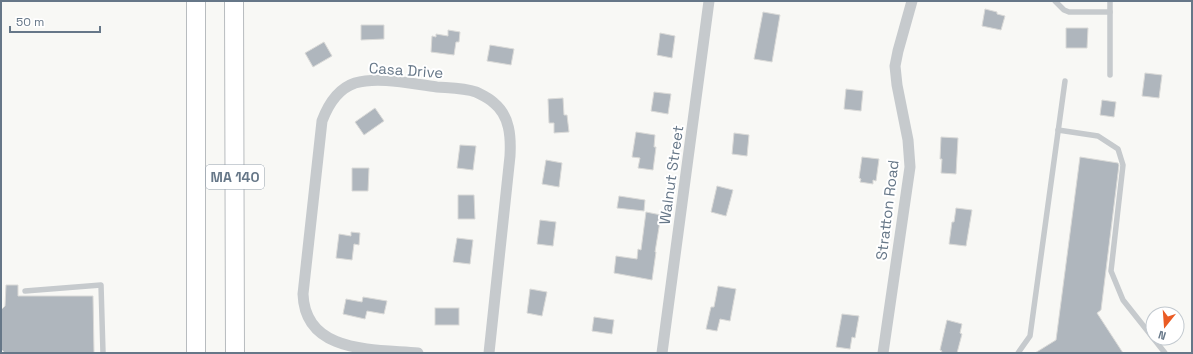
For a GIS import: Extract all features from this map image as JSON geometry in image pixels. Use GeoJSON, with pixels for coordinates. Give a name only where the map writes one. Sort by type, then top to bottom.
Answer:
{"type":"FeatureCollection","features":[{"type":"Feature","properties":{"kind":"highway","name":"MA 140"},"geometry":{"type":"LineString","coordinates":[[196,1],[196,353]]}},
{"type":"Feature","properties":{"kind":"highway","name":"MA 140"},"geometry":{"type":"LineString","coordinates":[[234,1],[236,353]]}},
{"type":"Feature","properties":{"kind":"street","name":"Walnut Street"},"geometry":{"type":"LineString","coordinates":[[662,353],[709,1]]}},
{"type":"Feature","properties":{"kind":"street","name":"Stratton Road"},"geometry":{"type":"LineString","coordinates":[[883,353],[910,167],[908,140],[897,85],[895,66],[912,1]]}},
{"type":"Feature","properties":{"kind":"street","name":"Casa Drive"},"geometry":{"type":"LineString","coordinates":[[418,353],[360,348],[340,343],[320,332],[312,324],[304,305],[303,294],[322,121],[330,103],[337,95],[346,88],[364,82],[385,81],[475,92],[494,102],[506,117],[510,134],[510,156],[489,353]]}},
{"type":"Feature","properties":{"kind":"lane"},"geometry":{"type":"LineString","coordinates":[[1055,1],[1064,10],[1069,12],[1110,12]]}},
{"type":"Feature","properties":{"kind":"lane"},"geometry":{"type":"LineString","coordinates":[[1110,1],[1110,75]]}},
{"type":"Feature","properties":{"kind":"lane"},"geometry":{"type":"LineString","coordinates":[[1018,353],[1030,336],[1065,81]]}},
{"type":"Feature","properties":{"kind":"lane"},"geometry":{"type":"LineString","coordinates":[[1058,130],[1098,136],[1118,148],[1123,165],[1110,271],[1124,300],[1165,353]]}},
{"type":"Feature","properties":{"kind":"lane"},"geometry":{"type":"LineString","coordinates":[[25,291],[101,285],[103,353]]}},
{"type":"Feature","properties":{"kind":"building"},"geometry":{"type":"Polygon","coordinates":[[[985,9],[1005,16],[1001,30],[982,26],[985,9]]]}},
{"type":"Feature","properties":{"kind":"building"},"geometry":{"type":"Polygon","coordinates":[[[763,12],[780,15],[772,62],[754,59],[763,12]]]}},
{"type":"Feature","properties":{"kind":"building"},"geometry":{"type":"Polygon","coordinates":[[[361,25],[384,25],[384,39],[361,40],[361,25]]]}},
{"type":"Feature","properties":{"kind":"building"},"geometry":{"type":"Polygon","coordinates":[[[1066,28],[1088,28],[1087,48],[1066,48],[1066,28]]]}},
{"type":"Feature","properties":{"kind":"building"},"geometry":{"type":"Polygon","coordinates":[[[448,30],[460,32],[459,42],[456,42],[454,55],[431,52],[432,36],[436,37],[436,34],[448,36],[448,30]]]}},
{"type":"Feature","properties":{"kind":"building"},"geometry":{"type":"Polygon","coordinates":[[[660,33],[675,36],[672,58],[657,55],[660,33]]]}},
{"type":"Feature","properties":{"kind":"building"},"geometry":{"type":"Polygon","coordinates":[[[324,42],[332,56],[313,67],[305,53],[324,42]]]}},
{"type":"Feature","properties":{"kind":"building"},"geometry":{"type":"Polygon","coordinates":[[[490,45],[514,49],[511,65],[487,61],[490,45]]]}},
{"type":"Feature","properties":{"kind":"building"},"geometry":{"type":"Polygon","coordinates":[[[1145,73],[1162,75],[1159,98],[1142,96],[1145,73]]]}},
{"type":"Feature","properties":{"kind":"building"},"geometry":{"type":"Polygon","coordinates":[[[846,89],[863,91],[861,111],[844,109],[846,89]]]}},
{"type":"Feature","properties":{"kind":"building"},"geometry":{"type":"Polygon","coordinates":[[[654,92],[671,94],[668,114],[651,111],[654,92]]]}},
{"type":"Feature","properties":{"kind":"building"},"geometry":{"type":"Polygon","coordinates":[[[563,98],[564,115],[567,115],[569,132],[554,133],[554,123],[549,123],[548,99],[563,98]]]}},
{"type":"Feature","properties":{"kind":"building"},"geometry":{"type":"Polygon","coordinates":[[[1102,100],[1116,102],[1114,117],[1100,115],[1102,100]]]}},
{"type":"Feature","properties":{"kind":"building"},"geometry":{"type":"Polygon","coordinates":[[[375,108],[384,121],[364,135],[355,122],[375,108]]]}},
{"type":"Feature","properties":{"kind":"building"},"geometry":{"type":"Polygon","coordinates":[[[636,132],[655,135],[654,147],[656,147],[653,170],[638,168],[640,158],[632,157],[636,132]]]}},
{"type":"Feature","properties":{"kind":"building"},"geometry":{"type":"Polygon","coordinates":[[[734,133],[749,135],[747,156],[732,154],[734,133]]]}},
{"type":"Feature","properties":{"kind":"building"},"geometry":{"type":"Polygon","coordinates":[[[941,137],[958,138],[956,174],[941,173],[941,137]]]}},
{"type":"Feature","properties":{"kind":"building"},"geometry":{"type":"Polygon","coordinates":[[[460,145],[476,146],[473,170],[457,168],[460,145]]]}},
{"type":"Feature","properties":{"kind":"building"},"geometry":{"type":"Polygon","coordinates":[[[862,157],[879,159],[876,181],[873,180],[873,184],[860,182],[861,179],[859,178],[862,157]]]}},
{"type":"Feature","properties":{"kind":"building"},"geometry":{"type":"Polygon","coordinates":[[[1080,157],[1118,163],[1119,165],[1101,310],[1097,313],[1123,353],[1035,353],[1056,340],[1080,157]]]}},
{"type":"Feature","properties":{"kind":"building"},"geometry":{"type":"Polygon","coordinates":[[[546,160],[562,163],[559,187],[542,184],[546,160]]]}},
{"type":"Feature","properties":{"kind":"building"},"geometry":{"type":"Polygon","coordinates":[[[352,168],[369,168],[368,191],[352,191],[352,168]]]}},
{"type":"Feature","properties":{"kind":"building"},"geometry":{"type":"Polygon","coordinates":[[[717,186],[733,190],[726,216],[711,212],[717,186]]]}},
{"type":"Feature","properties":{"kind":"building"},"geometry":{"type":"Polygon","coordinates":[[[458,195],[474,195],[475,219],[458,219],[458,195]]]}},
{"type":"Feature","properties":{"kind":"building"},"geometry":{"type":"Polygon","coordinates":[[[619,196],[645,200],[644,211],[617,208],[619,196]]]}},
{"type":"Feature","properties":{"kind":"building"},"geometry":{"type":"Polygon","coordinates":[[[956,208],[972,210],[966,246],[949,244],[952,222],[954,222],[956,208]]]}},
{"type":"Feature","properties":{"kind":"building"},"geometry":{"type":"Polygon","coordinates":[[[646,212],[661,215],[652,280],[614,273],[616,256],[637,259],[638,249],[641,250],[646,212]]]}},
{"type":"Feature","properties":{"kind":"building"},"geometry":{"type":"Polygon","coordinates":[[[540,220],[556,222],[553,246],[537,244],[540,220]]]}},
{"type":"Feature","properties":{"kind":"building"},"geometry":{"type":"Polygon","coordinates":[[[351,232],[360,233],[359,245],[354,244],[352,260],[336,258],[339,234],[351,236],[351,232]]]}},
{"type":"Feature","properties":{"kind":"building"},"geometry":{"type":"Polygon","coordinates":[[[457,238],[473,240],[470,264],[453,262],[457,238]]]}},
{"type":"Feature","properties":{"kind":"building"},"geometry":{"type":"Polygon","coordinates":[[[6,285],[18,285],[18,296],[93,296],[94,353],[5,353],[1,349],[1,310],[5,306],[6,285]]]}},
{"type":"Feature","properties":{"kind":"building"},"geometry":{"type":"Polygon","coordinates":[[[718,286],[736,289],[730,321],[720,319],[717,331],[706,329],[711,307],[714,307],[718,286]]]}},
{"type":"Feature","properties":{"kind":"building"},"geometry":{"type":"Polygon","coordinates":[[[530,289],[547,292],[542,316],[527,313],[530,289]]]}},
{"type":"Feature","properties":{"kind":"building"},"geometry":{"type":"Polygon","coordinates":[[[363,297],[387,301],[384,314],[367,311],[365,319],[343,314],[346,299],[362,302],[363,297]]]}},
{"type":"Feature","properties":{"kind":"building"},"geometry":{"type":"Polygon","coordinates":[[[435,308],[459,308],[459,325],[435,325],[435,308]]]}},
{"type":"Feature","properties":{"kind":"building"},"geometry":{"type":"Polygon","coordinates":[[[842,314],[859,316],[855,338],[852,337],[850,349],[836,347],[842,314]]]}},
{"type":"Feature","properties":{"kind":"building"},"geometry":{"type":"Polygon","coordinates":[[[594,317],[614,320],[612,334],[592,331],[594,317]]]}},
{"type":"Feature","properties":{"kind":"building"},"geometry":{"type":"Polygon","coordinates":[[[947,320],[962,324],[960,333],[962,334],[957,353],[941,353],[942,351],[940,350],[947,320]]]}}]}
